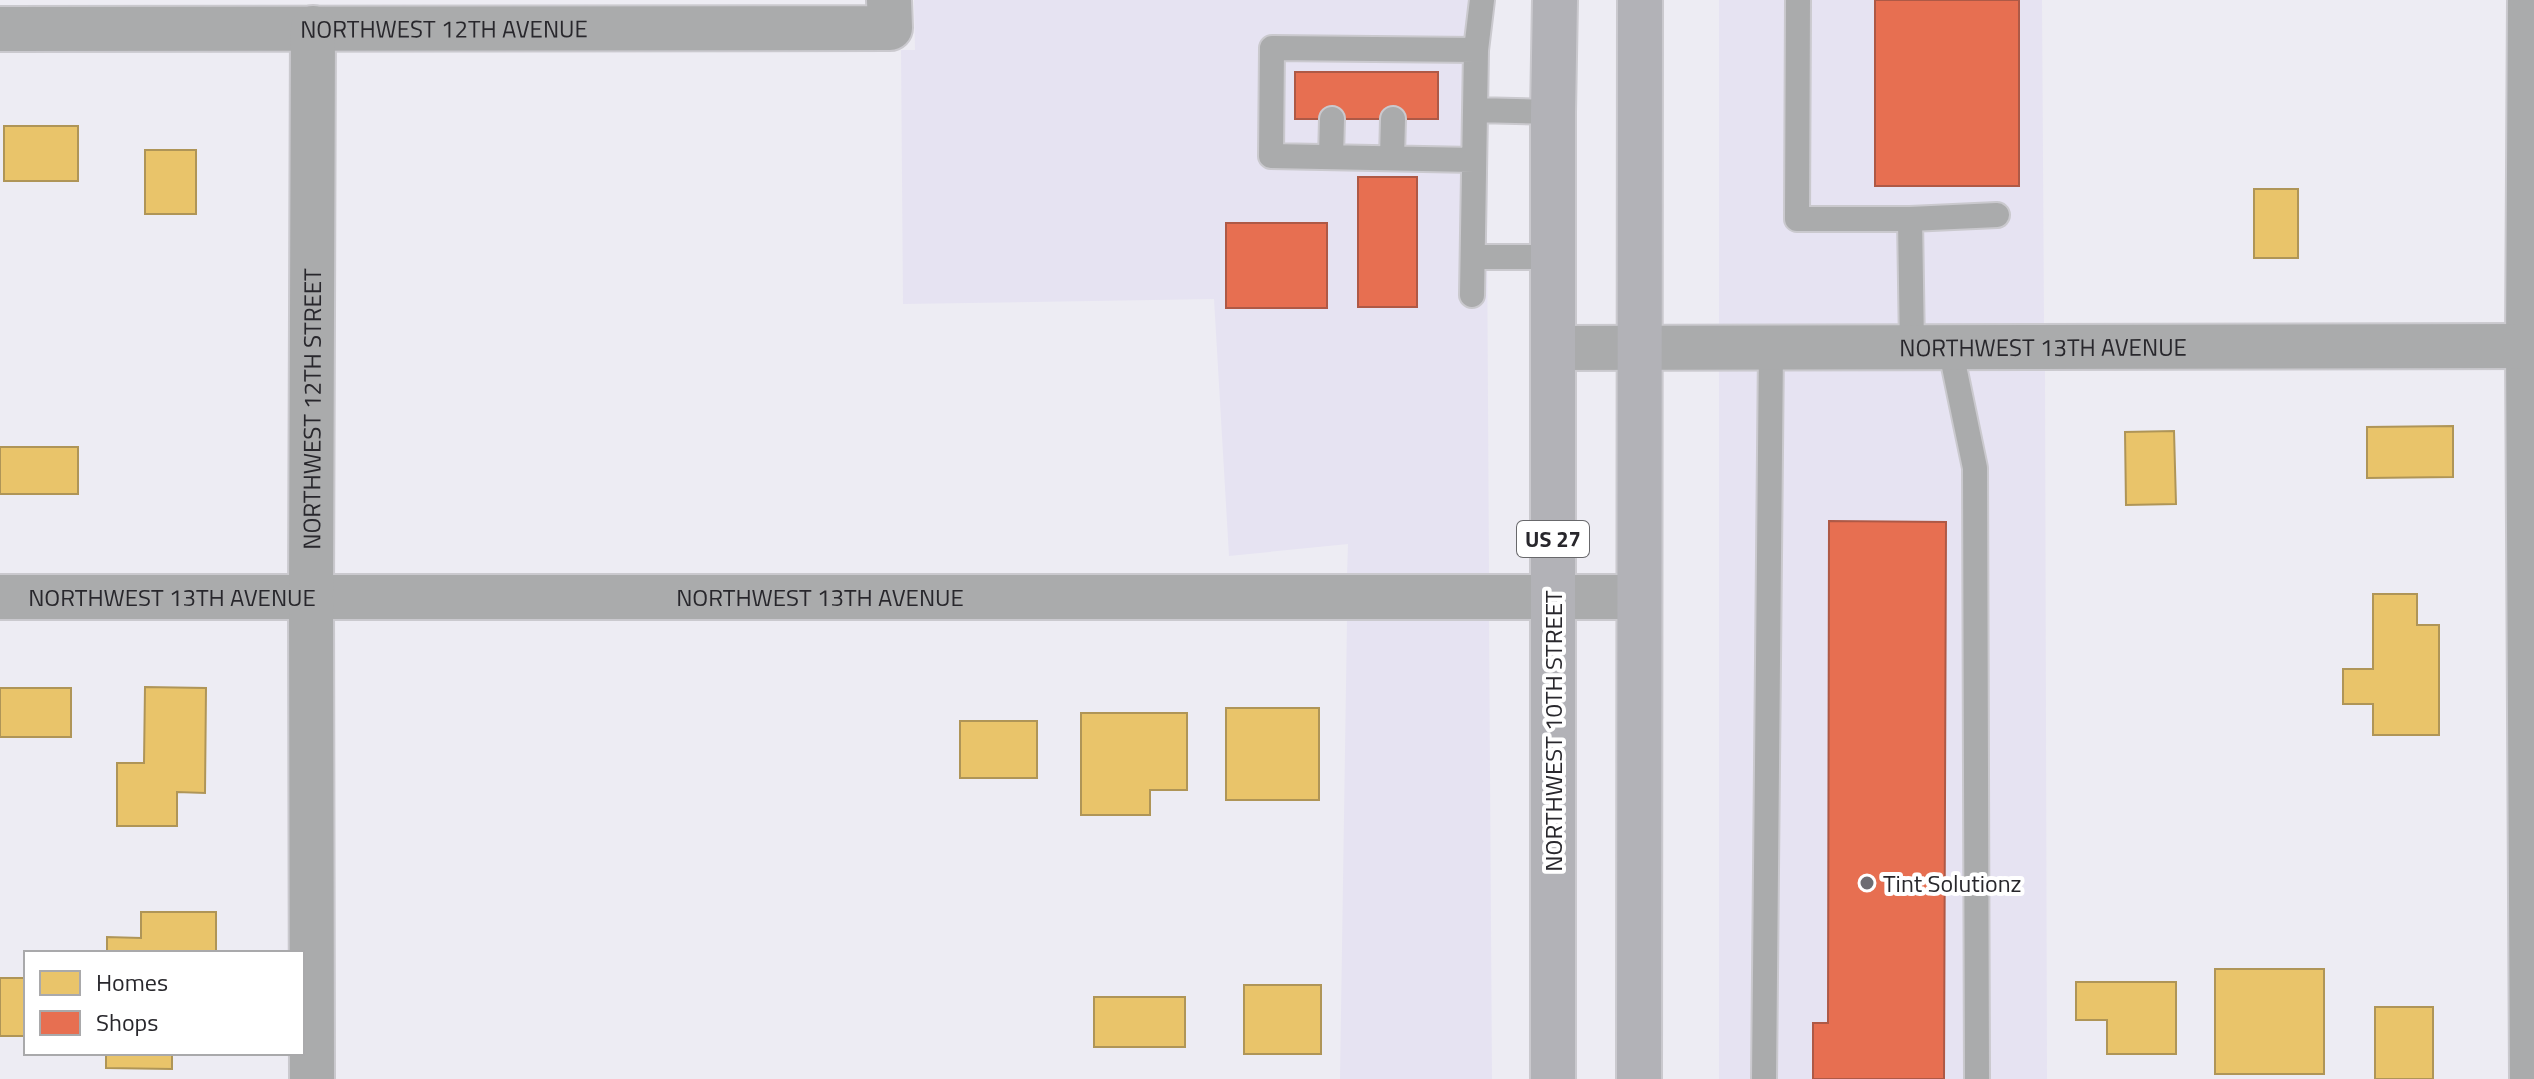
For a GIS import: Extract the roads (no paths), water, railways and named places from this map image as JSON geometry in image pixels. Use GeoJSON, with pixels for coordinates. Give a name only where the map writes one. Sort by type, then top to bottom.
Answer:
{"type":"FeatureCollection","features":[{"type":"Feature","properties":{"kind":"highway","name":"NORTHWEST 10TH STREET"},"geometry":{"type":"LineString","coordinates":[[1553,1079],[1555,0]]}},
{"type":"Feature","properties":{"kind":"highway"},"geometry":{"type":"LineString","coordinates":[[1639,1079],[1640,0]]}},
{"type":"Feature","properties":{"kind":"street"},"geometry":{"type":"LineString","coordinates":[[2530,0],[2532,1079]]}},
{"type":"Feature","properties":{"kind":"street","name":"NORTHWEST 12TH AVENUE"},"geometry":{"type":"LineString","coordinates":[[0,29],[313,28],[889,14]]}},
{"type":"Feature","properties":{"kind":"street","name":"NORTHWEST 12TH STREET"},"geometry":{"type":"LineString","coordinates":[[312,1079],[313,28]]}},
{"type":"Feature","properties":{"kind":"street","name":"NORTHWEST 13TH AVENUE"},"geometry":{"type":"LineString","coordinates":[[1553,348],[2531,346]]}},
{"type":"Feature","properties":{"kind":"street","name":"NORTHWEST 13TH AVENUE"},"geometry":{"type":"LineString","coordinates":[[0,597],[1638,597]]}},
{"type":"Feature","properties":{"kind":"lane"},"geometry":{"type":"LineString","coordinates":[[1472,295],[1476,50],[1482,0]]}},
{"type":"Feature","properties":{"kind":"lane"},"geometry":{"type":"LineString","coordinates":[[1798,0],[1797,219],[1997,215]]}},
{"type":"Feature","properties":{"kind":"lane"},"geometry":{"type":"LineString","coordinates":[[1474,160],[1271,156],[1272,48],[1332,60],[1394,61],[1476,50]]}},
{"type":"Feature","properties":{"kind":"lane"},"geometry":{"type":"LineString","coordinates":[[1475,110],[1553,112]]}},
{"type":"Feature","properties":{"kind":"lane"},"geometry":{"type":"LineString","coordinates":[[1331,157],[1332,119]]}},
{"type":"Feature","properties":{"kind":"lane"},"geometry":{"type":"LineString","coordinates":[[1392,158],[1393,119]]}},
{"type":"Feature","properties":{"kind":"lane"},"geometry":{"type":"LineString","coordinates":[[1910,219],[1931,347],[1975,468],[1977,1079]]}},
{"type":"Feature","properties":{"kind":"lane"},"geometry":{"type":"LineString","coordinates":[[1474,257],[1553,257]]}},
{"type":"Feature","properties":{"kind":"lane"},"geometry":{"type":"LineString","coordinates":[[1764,1079],[1771,347]]}},
{"type":"Feature","properties":{"kind":"place","name":"Tint Solutionz"},"geometry":{"type":"Point","coordinates":[1867,883]}}]}
